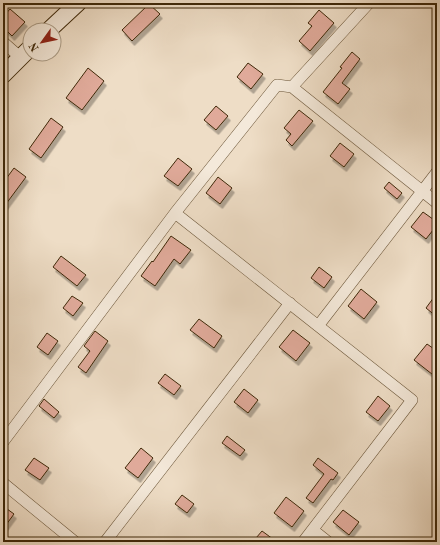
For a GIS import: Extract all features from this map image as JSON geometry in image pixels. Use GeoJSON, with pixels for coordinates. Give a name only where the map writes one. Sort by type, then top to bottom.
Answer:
{"type":"FeatureCollection","features":[{"type":"Feature","properties":{"kind":"street"},"geometry":{"type":"LineString","coordinates":[[58,22],[78,3]]}},
{"type":"Feature","properties":{"kind":"street"},"geometry":{"type":"LineString","coordinates":[[292,87],[369,3]]}},
{"type":"Feature","properties":{"kind":"street"},"geometry":{"type":"LineString","coordinates":[[3,42],[22,52]]}},
{"type":"Feature","properties":{"kind":"street"},"geometry":{"type":"LineString","coordinates":[[3,75],[22,56]]}},
{"type":"Feature","properties":{"kind":"street"},"geometry":{"type":"LineString","coordinates":[[3,442],[175,213],[277,85],[292,87],[437,203]]}},
{"type":"Feature","properties":{"kind":"street"},"geometry":{"type":"LineString","coordinates":[[318,326],[437,172]]}},
{"type":"Feature","properties":{"kind":"street"},"geometry":{"type":"LineString","coordinates":[[175,213],[412,400],[303,542]]}},
{"type":"Feature","properties":{"kind":"street"},"geometry":{"type":"LineString","coordinates":[[105,542],[290,303]]}},
{"type":"Feature","properties":{"kind":"street"},"geometry":{"type":"LineString","coordinates":[[3,483],[74,542]]}},
{"type":"Feature","properties":{"kind":"street"},"geometry":{"type":"LineString","coordinates":[[312,530],[328,542]]}},
{"type":"Feature","properties":{"kind":"building"},"geometry":{"type":"Polygon","coordinates":[[[149,4],[160,14],[132,41],[122,30],[149,4]]]}},
{"type":"Feature","properties":{"kind":"building"},"geometry":{"type":"Polygon","coordinates":[[[10,9],[25,22],[22,22],[22,25],[12,36],[3,27],[3,17],[10,9]]]}},
{"type":"Feature","properties":{"kind":"building"},"geometry":{"type":"Polygon","coordinates":[[[319,10],[334,23],[310,51],[299,41],[312,26],[308,23],[319,10]]]}},
{"type":"Feature","properties":{"kind":"building"},"geometry":{"type":"Polygon","coordinates":[[[352,52],[360,59],[342,83],[350,89],[338,104],[323,92],[342,68],[340,67],[352,52]]]}},
{"type":"Feature","properties":{"kind":"building"},"geometry":{"type":"Polygon","coordinates":[[[248,63],[263,74],[251,89],[237,77],[248,63]]]}},
{"type":"Feature","properties":{"kind":"building"},"geometry":{"type":"Polygon","coordinates":[[[88,68],[104,81],[82,110],[66,98],[88,68]]]}},
{"type":"Feature","properties":{"kind":"building"},"geometry":{"type":"Polygon","coordinates":[[[216,106],[228,116],[216,130],[204,120],[216,106]]]}},
{"type":"Feature","properties":{"kind":"building"},"geometry":{"type":"Polygon","coordinates":[[[299,110],[313,121],[292,146],[286,140],[291,134],[284,128],[299,110]]]}},
{"type":"Feature","properties":{"kind":"building"},"geometry":{"type":"Polygon","coordinates":[[[51,118],[63,127],[41,158],[29,149],[51,118]]]}},
{"type":"Feature","properties":{"kind":"building"},"geometry":{"type":"Polygon","coordinates":[[[340,143],[354,154],[344,167],[330,156],[340,143]]]}},
{"type":"Feature","properties":{"kind":"building"},"geometry":{"type":"Polygon","coordinates":[[[178,158],[192,169],[178,186],[164,176],[178,158]]]}},
{"type":"Feature","properties":{"kind":"building"},"geometry":{"type":"Polygon","coordinates":[[[14,168],[26,177],[3,208],[3,183],[14,168]]]}},
{"type":"Feature","properties":{"kind":"building"},"geometry":{"type":"Polygon","coordinates":[[[218,177],[232,188],[220,204],[206,193],[218,177]]]}},
{"type":"Feature","properties":{"kind":"building"},"geometry":{"type":"Polygon","coordinates":[[[389,182],[402,193],[397,199],[384,188],[389,182]]]}},
{"type":"Feature","properties":{"kind":"building"},"geometry":{"type":"Polygon","coordinates":[[[423,212],[437,222],[437,225],[426,239],[411,227],[423,212]]]}},
{"type":"Feature","properties":{"kind":"building"},"geometry":{"type":"Polygon","coordinates":[[[171,236],[191,250],[180,264],[174,259],[155,286],[141,276],[171,236]]]}},
{"type":"Feature","properties":{"kind":"building"},"geometry":{"type":"Polygon","coordinates":[[[61,256],[86,275],[77,286],[53,267],[61,256]]]}},
{"type":"Feature","properties":{"kind":"building"},"geometry":{"type":"Polygon","coordinates":[[[319,267],[332,277],[324,288],[311,278],[319,267]]]}},
{"type":"Feature","properties":{"kind":"building"},"geometry":{"type":"Polygon","coordinates":[[[361,289],[377,302],[364,319],[348,306],[361,289]]]}},
{"type":"Feature","properties":{"kind":"building"},"geometry":{"type":"Polygon","coordinates":[[[437,293],[437,317],[426,308],[437,293]]]}},
{"type":"Feature","properties":{"kind":"building"},"geometry":{"type":"Polygon","coordinates":[[[72,296],[83,303],[73,316],[63,308],[72,296]]]}},
{"type":"Feature","properties":{"kind":"building"},"geometry":{"type":"Polygon","coordinates":[[[199,319],[222,336],[214,348],[190,330],[199,319]]]}},
{"type":"Feature","properties":{"kind":"building"},"geometry":{"type":"Polygon","coordinates":[[[293,330],[310,343],[296,361],[279,347],[293,330]]]}},
{"type":"Feature","properties":{"kind":"building"},"geometry":{"type":"Polygon","coordinates":[[[95,331],[108,341],[86,373],[78,367],[90,351],[84,346],[95,331]]]}},
{"type":"Feature","properties":{"kind":"building"},"geometry":{"type":"Polygon","coordinates":[[[47,333],[58,341],[48,355],[37,347],[47,333]]]}},
{"type":"Feature","properties":{"kind":"building"},"geometry":{"type":"Polygon","coordinates":[[[427,344],[437,351],[437,378],[414,360],[427,344]]]}},
{"type":"Feature","properties":{"kind":"building"},"geometry":{"type":"Polygon","coordinates":[[[165,374],[181,386],[174,395],[158,383],[165,374]]]}},
{"type":"Feature","properties":{"kind":"building"},"geometry":{"type":"Polygon","coordinates":[[[244,389],[258,400],[248,413],[234,402],[244,389]]]}},
{"type":"Feature","properties":{"kind":"building"},"geometry":{"type":"Polygon","coordinates":[[[378,396],[390,406],[378,421],[366,412],[378,396]]]}},
{"type":"Feature","properties":{"kind":"building"},"geometry":{"type":"Polygon","coordinates":[[[44,399],[59,412],[54,418],[39,406],[44,399]]]}},
{"type":"Feature","properties":{"kind":"building"},"geometry":{"type":"Polygon","coordinates":[[[227,436],[245,450],[240,456],[222,443],[227,436]]]}},
{"type":"Feature","properties":{"kind":"building"},"geometry":{"type":"Polygon","coordinates":[[[141,448],[153,458],[138,478],[125,468],[141,448]]]}},
{"type":"Feature","properties":{"kind":"building"},"geometry":{"type":"Polygon","coordinates":[[[34,458],[49,468],[40,480],[25,470],[34,458]]]}},
{"type":"Feature","properties":{"kind":"building"},"geometry":{"type":"Polygon","coordinates":[[[318,458],[338,473],[333,480],[331,479],[313,503],[306,498],[324,474],[313,465],[318,458]]]}},
{"type":"Feature","properties":{"kind":"building"},"geometry":{"type":"Polygon","coordinates":[[[182,495],[194,504],[187,513],[175,504],[182,495]]]}},
{"type":"Feature","properties":{"kind":"building"},"geometry":{"type":"Polygon","coordinates":[[[286,497],[304,511],[292,527],[274,513],[286,497]]]}},
{"type":"Feature","properties":{"kind":"building"},"geometry":{"type":"Polygon","coordinates":[[[3,506],[14,514],[3,529],[3,506]]]}},
{"type":"Feature","properties":{"kind":"building"},"geometry":{"type":"Polygon","coordinates":[[[343,510],[359,522],[349,535],[333,522],[343,510]]]}},
{"type":"Feature","properties":{"kind":"building"},"geometry":{"type":"Polygon","coordinates":[[[262,531],[277,542],[262,542],[256,538],[262,531]]]}}]}
